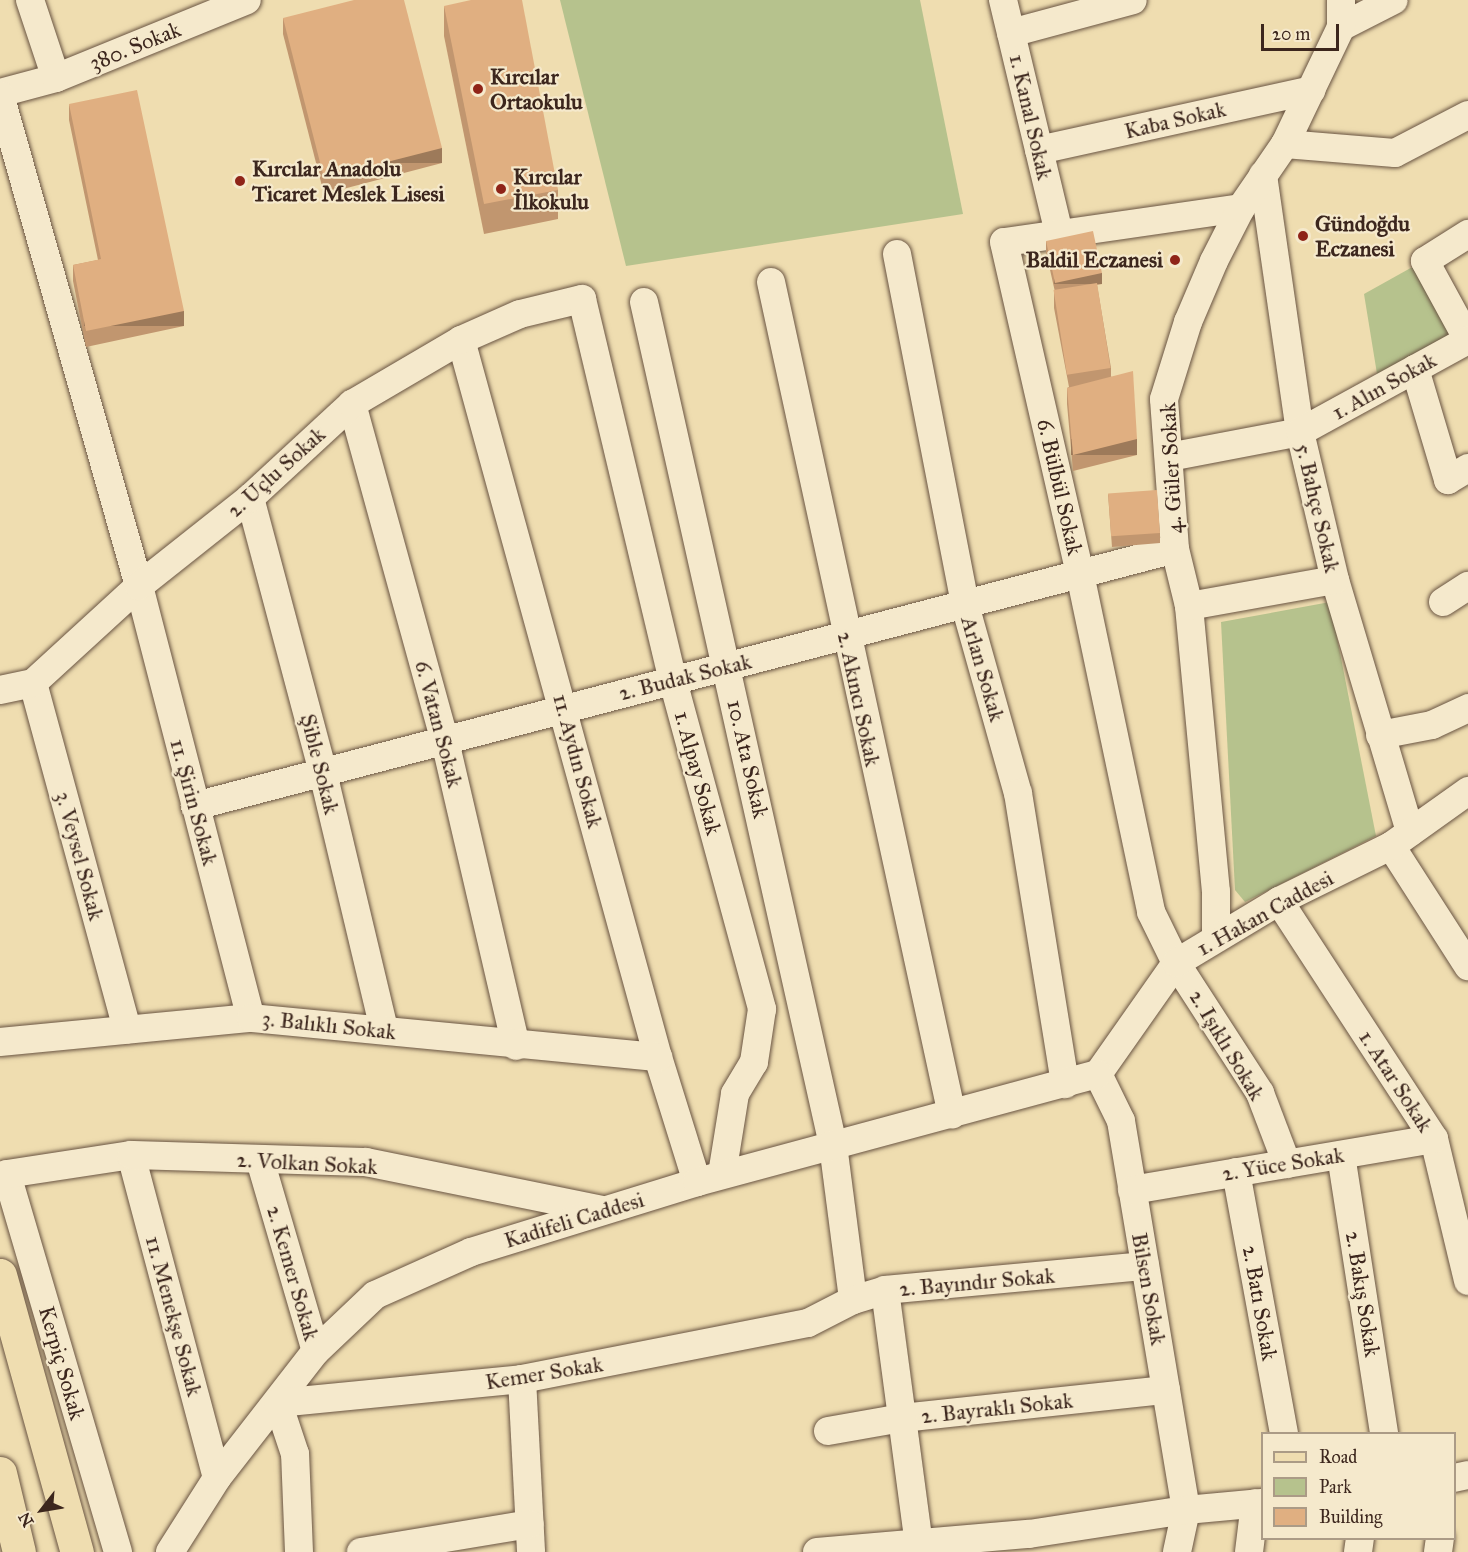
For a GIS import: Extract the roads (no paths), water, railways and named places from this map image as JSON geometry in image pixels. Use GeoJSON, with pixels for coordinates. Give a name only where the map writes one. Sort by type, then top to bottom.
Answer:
{"type":"FeatureCollection","features":[{"type":"Feature","properties":{"kind":"main road"},"geometry":{"type":"LineString","coordinates":[[0,1275],[77,1552]]}},
{"type":"Feature","properties":{"kind":"main road"},"geometry":{"type":"LineString","coordinates":[[0,1473],[19,1552]]}},
{"type":"Feature","properties":{"kind":"street"},"geometry":{"type":"LineString","coordinates":[[30,0],[56,78]]}},
{"type":"Feature","properties":{"kind":"street","name":"380. Sokak"},"geometry":{"type":"LineString","coordinates":[[0,94],[56,78],[247,0]]}},
{"type":"Feature","properties":{"kind":"street","name":"1. Kanal Sokak"},"geometry":{"type":"LineString","coordinates":[[1003,0],[1059,234]]}},
{"type":"Feature","properties":{"kind":"street"},"geometry":{"type":"LineString","coordinates":[[1011,33],[1133,0]]}},
{"type":"Feature","properties":{"kind":"street"},"geometry":{"type":"LineString","coordinates":[[1341,13],[1394,0]]}},
{"type":"Feature","properties":{"kind":"street","name":"4. Güler Sokak"},"geometry":{"type":"LineString","coordinates":[[1216,938],[1216,892],[1189,606],[1175,549],[1164,399],[1188,322],[1241,208],[1284,144],[1311,90],[1341,13]]}},
{"type":"Feature","properties":{"kind":"street","name":"Kaba Sokak"},"geometry":{"type":"LineString","coordinates":[[1039,150],[1311,90]]}},
{"type":"Feature","properties":{"kind":"street","name":"11. Şirin Sokak"},"geometry":{"type":"LineString","coordinates":[[0,94],[139,585],[251,1018]]}},
{"type":"Feature","properties":{"kind":"street"},"geometry":{"type":"LineString","coordinates":[[1284,144],[1395,153],[1468,116]]}},
{"type":"Feature","properties":{"kind":"street","name":"5. Bahçe Sokak"},"geometry":{"type":"LineString","coordinates":[[1263,175],[1300,432],[1335,580],[1380,735],[1400,839],[1468,966]]}},
{"type":"Feature","properties":{"kind":"street","name":"6. Bülbül Sokak"},"geometry":{"type":"LineString","coordinates":[[1176,963],[1151,912],[1080,574],[1004,242],[1241,208]]}},
{"type":"Feature","properties":{"kind":"street"},"geometry":{"type":"LineString","coordinates":[[1468,234],[1425,261],[1468,340]]}},
{"type":"Feature","properties":{"kind":"street","name":"Arlan Sokak"},"geometry":{"type":"LineString","coordinates":[[897,254],[964,605],[1017,793],[1065,1084]]}},
{"type":"Feature","properties":{"kind":"street","name":"2. Akıncı Sokak"},"geometry":{"type":"LineString","coordinates":[[771,282],[845,635],[952,1115]]}},
{"type":"Feature","properties":{"kind":"street","name":"2. Uçlu Sokak"},"geometry":{"type":"LineString","coordinates":[[33,683],[139,585],[250,498],[352,404],[461,340],[520,314],[582,299]]}},
{"type":"Feature","properties":{"kind":"street","name":"1. Alpay Sokak"},"geometry":{"type":"LineString","coordinates":[[582,299],[673,681],[762,1009],[754,1062],[735,1094],[710,1178]]}},
{"type":"Feature","properties":{"kind":"street","name":"10. Ata Sokak"},"geometry":{"type":"LineString","coordinates":[[644,302],[833,1145],[853,1300]]}},
{"type":"Feature","properties":{"kind":"street","name":"11. Aydın Sokak"},"geometry":{"type":"LineString","coordinates":[[461,340],[564,708],[658,1057],[710,1178]]}},
{"type":"Feature","properties":{"kind":"street","name":"1. Alın Sokak"},"geometry":{"type":"LineString","coordinates":[[1168,457],[1300,432],[1468,340]]}},
{"type":"Feature","properties":{"kind":"street"},"geometry":{"type":"LineString","coordinates":[[1415,369],[1448,480],[1468,468]]}},
{"type":"Feature","properties":{"kind":"street","name":"6. Vatan Sokak"},"geometry":{"type":"LineString","coordinates":[[352,404],[445,741],[516,1046]]}},
{"type":"Feature","properties":{"kind":"street","name":"Şible Sokak"},"geometry":{"type":"LineString","coordinates":[[250,498],[323,773],[384,1030]]}},
{"type":"Feature","properties":{"kind":"street","name":"2. Budak Sokak"},"geometry":{"type":"LineString","coordinates":[[195,806],[1175,549]]}},
{"type":"Feature","properties":{"kind":"street"},"geometry":{"type":"LineString","coordinates":[[1189,606],[1335,580]]}},
{"type":"Feature","properties":{"kind":"street"},"geometry":{"type":"LineString","coordinates":[[1443,602],[1468,586]]}},
{"type":"Feature","properties":{"kind":"street"},"geometry":{"type":"LineString","coordinates":[[0,690],[33,683]]}},
{"type":"Feature","properties":{"kind":"street","name":"3. Veysel Sokak"},"geometry":{"type":"LineString","coordinates":[[33,683],[127,1029]]}},
{"type":"Feature","properties":{"kind":"street"},"geometry":{"type":"LineString","coordinates":[[1380,735],[1432,725],[1468,708]]}},
{"type":"Feature","properties":{"kind":"street","name":"1. Hakan Caddesi"},"geometry":{"type":"LineString","coordinates":[[1098,1074],[1176,963],[1279,901],[1400,839],[1468,791]]}},
{"type":"Feature","properties":{"kind":"street","name":"1. Atar Sokak"},"geometry":{"type":"LineString","coordinates":[[1279,901],[1434,1140],[1468,1281]]}},
{"type":"Feature","properties":{"kind":"street","name":"2. Işıklı Sokak"},"geometry":{"type":"LineString","coordinates":[[1176,963],[1260,1092],[1287,1164]]}},
{"type":"Feature","properties":{"kind":"street","name":"3. Balıklı Sokak"},"geometry":{"type":"LineString","coordinates":[[0,1042],[251,1018],[384,1030],[516,1046],[658,1057]]}},
{"type":"Feature","properties":{"kind":"street","name":"Kadifeli Caddesi"},"geometry":{"type":"LineString","coordinates":[[170,1552],[217,1478],[278,1403],[316,1351],[375,1296],[471,1252],[710,1178],[952,1115],[1098,1074]]}},
{"type":"Feature","properties":{"kind":"street","name":"Bilsen Sokak"},"geometry":{"type":"LineString","coordinates":[[1098,1074],[1121,1121],[1186,1510]]}},
{"type":"Feature","properties":{"kind":"street","name":"2. Yüce Sokak"},"geometry":{"type":"LineString","coordinates":[[1132,1190],[1434,1140]]}},
{"type":"Feature","properties":{"kind":"street","name":"2. Volkan Sokak"},"geometry":{"type":"LineString","coordinates":[[7,1174],[131,1155],[366,1162],[604,1211]]}},
{"type":"Feature","properties":{"kind":"street","name":"11. Menekşe Sokak"},"geometry":{"type":"LineString","coordinates":[[131,1155],[217,1478]]}},
{"type":"Feature","properties":{"kind":"street","name":"2. Bakış Sokak"},"geometry":{"type":"LineString","coordinates":[[1341,1155],[1384,1432]]}},
{"type":"Feature","properties":{"kind":"street","name":"2. Kemer Sokak"},"geometry":{"type":"LineString","coordinates":[[260,1160],[316,1351]]}},
{"type":"Feature","properties":{"kind":"street","name":"2. Batı Sokak"},"geometry":{"type":"LineString","coordinates":[[1236,1172],[1284,1432]]}},
{"type":"Feature","properties":{"kind":"street","name":"Kerpiç Sokak"},"geometry":{"type":"LineString","coordinates":[[7,1174],[118,1552]]}},
{"type":"Feature","properties":{"kind":"street","name":"2. Bayındır Sokak"},"geometry":{"type":"LineString","coordinates":[[919,1545],[885,1290],[1145,1266]]}},
{"type":"Feature","properties":{"kind":"street","name":"Kemer Sokak"},"geometry":{"type":"LineString","coordinates":[[278,1403],[522,1379],[808,1323],[853,1300],[885,1290]]}},
{"type":"Feature","properties":{"kind":"street"},"geometry":{"type":"LineString","coordinates":[[522,1379],[531,1552]]}},
{"type":"Feature","properties":{"kind":"street","name":"2. Bayraklı Sokak"},"geometry":{"type":"LineString","coordinates":[[828,1431],[902,1418],[1166,1390]]}},
{"type":"Feature","properties":{"kind":"street"},"geometry":{"type":"LineString","coordinates":[[278,1403],[295,1454],[299,1552]]}},
{"type":"Feature","properties":{"kind":"street"},"geometry":{"type":"LineString","coordinates":[[818,1552],[1029,1534],[1186,1510],[1259,1503],[1249,1552]]}},
{"type":"Feature","properties":{"kind":"street"},"geometry":{"type":"LineString","coordinates":[[1177,1552],[1186,1510]]}},
{"type":"Feature","properties":{"kind":"street"},"geometry":{"type":"LineString","coordinates":[[361,1552],[530,1524]]}},
{"type":"Feature","properties":{"kind":"place","name":"Kırcılar Ortaokulu"},"geometry":{"type":"Point","coordinates":[478,89]}},
{"type":"Feature","properties":{"kind":"place","name":"Kırcılar Anadolu Ticaret Meslek Lisesi"},"geometry":{"type":"Point","coordinates":[240,181]}},
{"type":"Feature","properties":{"kind":"place","name":"Kırcılar İlkokulu"},"geometry":{"type":"Point","coordinates":[501,189]}},
{"type":"Feature","properties":{"kind":"place","name":"Gündoğdu Eczanesi"},"geometry":{"type":"Point","coordinates":[1303,236]}},
{"type":"Feature","properties":{"kind":"place","name":"Baldil Eczanesi"},"geometry":{"type":"Point","coordinates":[1175,260]}}]}
